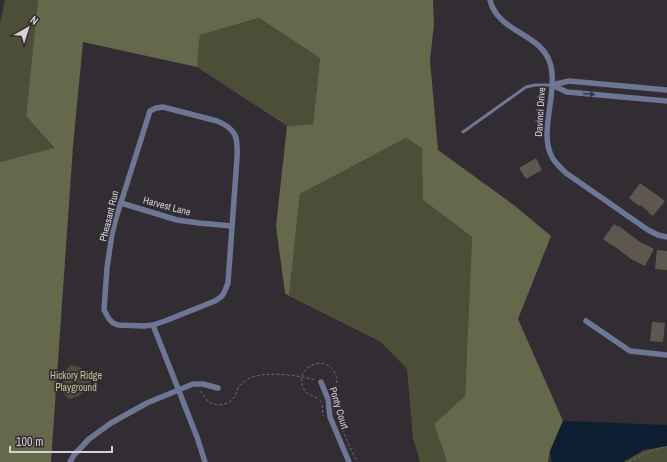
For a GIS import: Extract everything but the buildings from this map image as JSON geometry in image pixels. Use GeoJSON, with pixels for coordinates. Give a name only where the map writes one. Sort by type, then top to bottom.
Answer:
{"type":"FeatureCollection","features":[{"type":"Feature","properties":{"kind":"street","name":"Davinci Drive"},"geometry":{"type":"LineString","coordinates":[[490,0],[495,11],[502,20],[508,26],[539,46],[545,52],[549,61],[552,85],[547,138],[548,149],[552,158],[566,173],[648,230],[658,235],[667,237]]}},
{"type":"Feature","properties":{"kind":"street"},"geometry":{"type":"LineString","coordinates":[[552,85],[569,82],[667,90]]}},
{"type":"Feature","properties":{"kind":"street"},"geometry":{"type":"LineString","coordinates":[[552,85],[567,92],[667,101]]}},
{"type":"Feature","properties":{"kind":"street"},"geometry":{"type":"LineString","coordinates":[[622,96],[624,86]]}},
{"type":"Feature","properties":{"kind":"street","name":"Pheasant Run"},"geometry":{"type":"LineString","coordinates":[[163,107],[217,121],[225,124],[235,134],[237,140],[237,152],[232,226],[229,278],[227,288],[221,297],[208,305],[165,321],[144,326],[118,325],[109,319],[104,310],[107,268],[112,234],[150,111],[163,107]]}},
{"type":"Feature","properties":{"kind":"street","name":"Harvest Lane"},"geometry":{"type":"LineString","coordinates":[[121,203],[177,220],[232,226]]}},
{"type":"Feature","properties":{"kind":"street"},"geometry":{"type":"LineString","coordinates":[[586,321],[630,351],[667,355]]}},
{"type":"Feature","properties":{"kind":"street"},"geometry":{"type":"LineString","coordinates":[[153,324],[205,462]]}},
{"type":"Feature","properties":{"kind":"street","name":"Ponty Court"},"geometry":{"type":"LineString","coordinates":[[321,382],[328,399],[330,417],[349,462]]}},
{"type":"Feature","properties":{"kind":"street"},"geometry":{"type":"LineString","coordinates":[[70,462],[74,455],[89,439],[111,423],[147,403],[193,384],[204,384],[218,388]]}},
{"type":"Feature","properties":{"kind":"lane"},"geometry":{"type":"LineString","coordinates":[[464,132],[526,87],[536,85],[552,85]]}},
{"type":"Feature","properties":{"kind":"path"},"geometry":{"type":"LineString","coordinates":[[193,384],[195,390],[200,391],[211,403],[221,405],[234,398],[241,384],[255,376],[267,374],[302,377],[321,382]]}},
{"type":"Feature","properties":{"kind":"path"},"geometry":{"type":"LineString","coordinates":[[302,377],[301,382],[304,390],[308,394],[321,400],[323,416]]}},
{"type":"Feature","properties":{"kind":"path"},"geometry":{"type":"LineString","coordinates":[[629,462],[650,451],[667,447]]}},
{"type":"Feature","properties":{"kind":"green space"},"geometry":{"type":"Polygon","coordinates":[[[5,0],[38,0],[26,116],[54,149],[0,162],[0,23],[5,0]]]}},
{"type":"Feature","properties":{"kind":"green space"},"geometry":{"type":"Polygon","coordinates":[[[38,0],[433,0],[434,24],[430,60],[438,150],[515,206],[551,236],[518,319],[563,421],[550,451],[548,462],[447,462],[434,424],[465,396],[472,237],[423,200],[422,148],[406,138],[300,194],[289,296],[285,293],[276,226],[287,126],[313,124],[320,58],[259,18],[200,35],[197,67],[83,42],[73,146],[51,462],[0,462],[0,162],[54,148],[26,116],[38,0]]]}},
{"type":"Feature","properties":{"kind":"green space"},"geometry":{"type":"Polygon","coordinates":[[[259,18],[320,58],[313,124],[287,126],[197,67],[200,35],[259,18]]]}},
{"type":"Feature","properties":{"kind":"green space"},"geometry":{"type":"Polygon","coordinates":[[[406,138],[423,148],[423,200],[472,237],[465,396],[434,424],[447,462],[420,462],[413,438],[407,369],[381,342],[289,296],[300,194],[406,138]]]}},
{"type":"Feature","properties":{"kind":"green space","name":"Hickory Ridge Playground"},"geometry":{"type":"Polygon","coordinates":[[[71,365],[74,365],[84,371],[91,383],[88,389],[82,394],[69,399],[64,392],[63,382],[65,372],[71,365]]]}},
{"type":"Feature","properties":{"kind":"green space"},"geometry":{"type":"Polygon","coordinates":[[[667,446],[667,462],[623,462],[644,450],[667,446]]]}},
{"type":"Feature","properties":{"kind":"water"},"geometry":{"type":"Polygon","coordinates":[[[563,421],[667,425],[667,446],[644,450],[623,462],[552,462],[550,451],[563,421]]]}}]}
